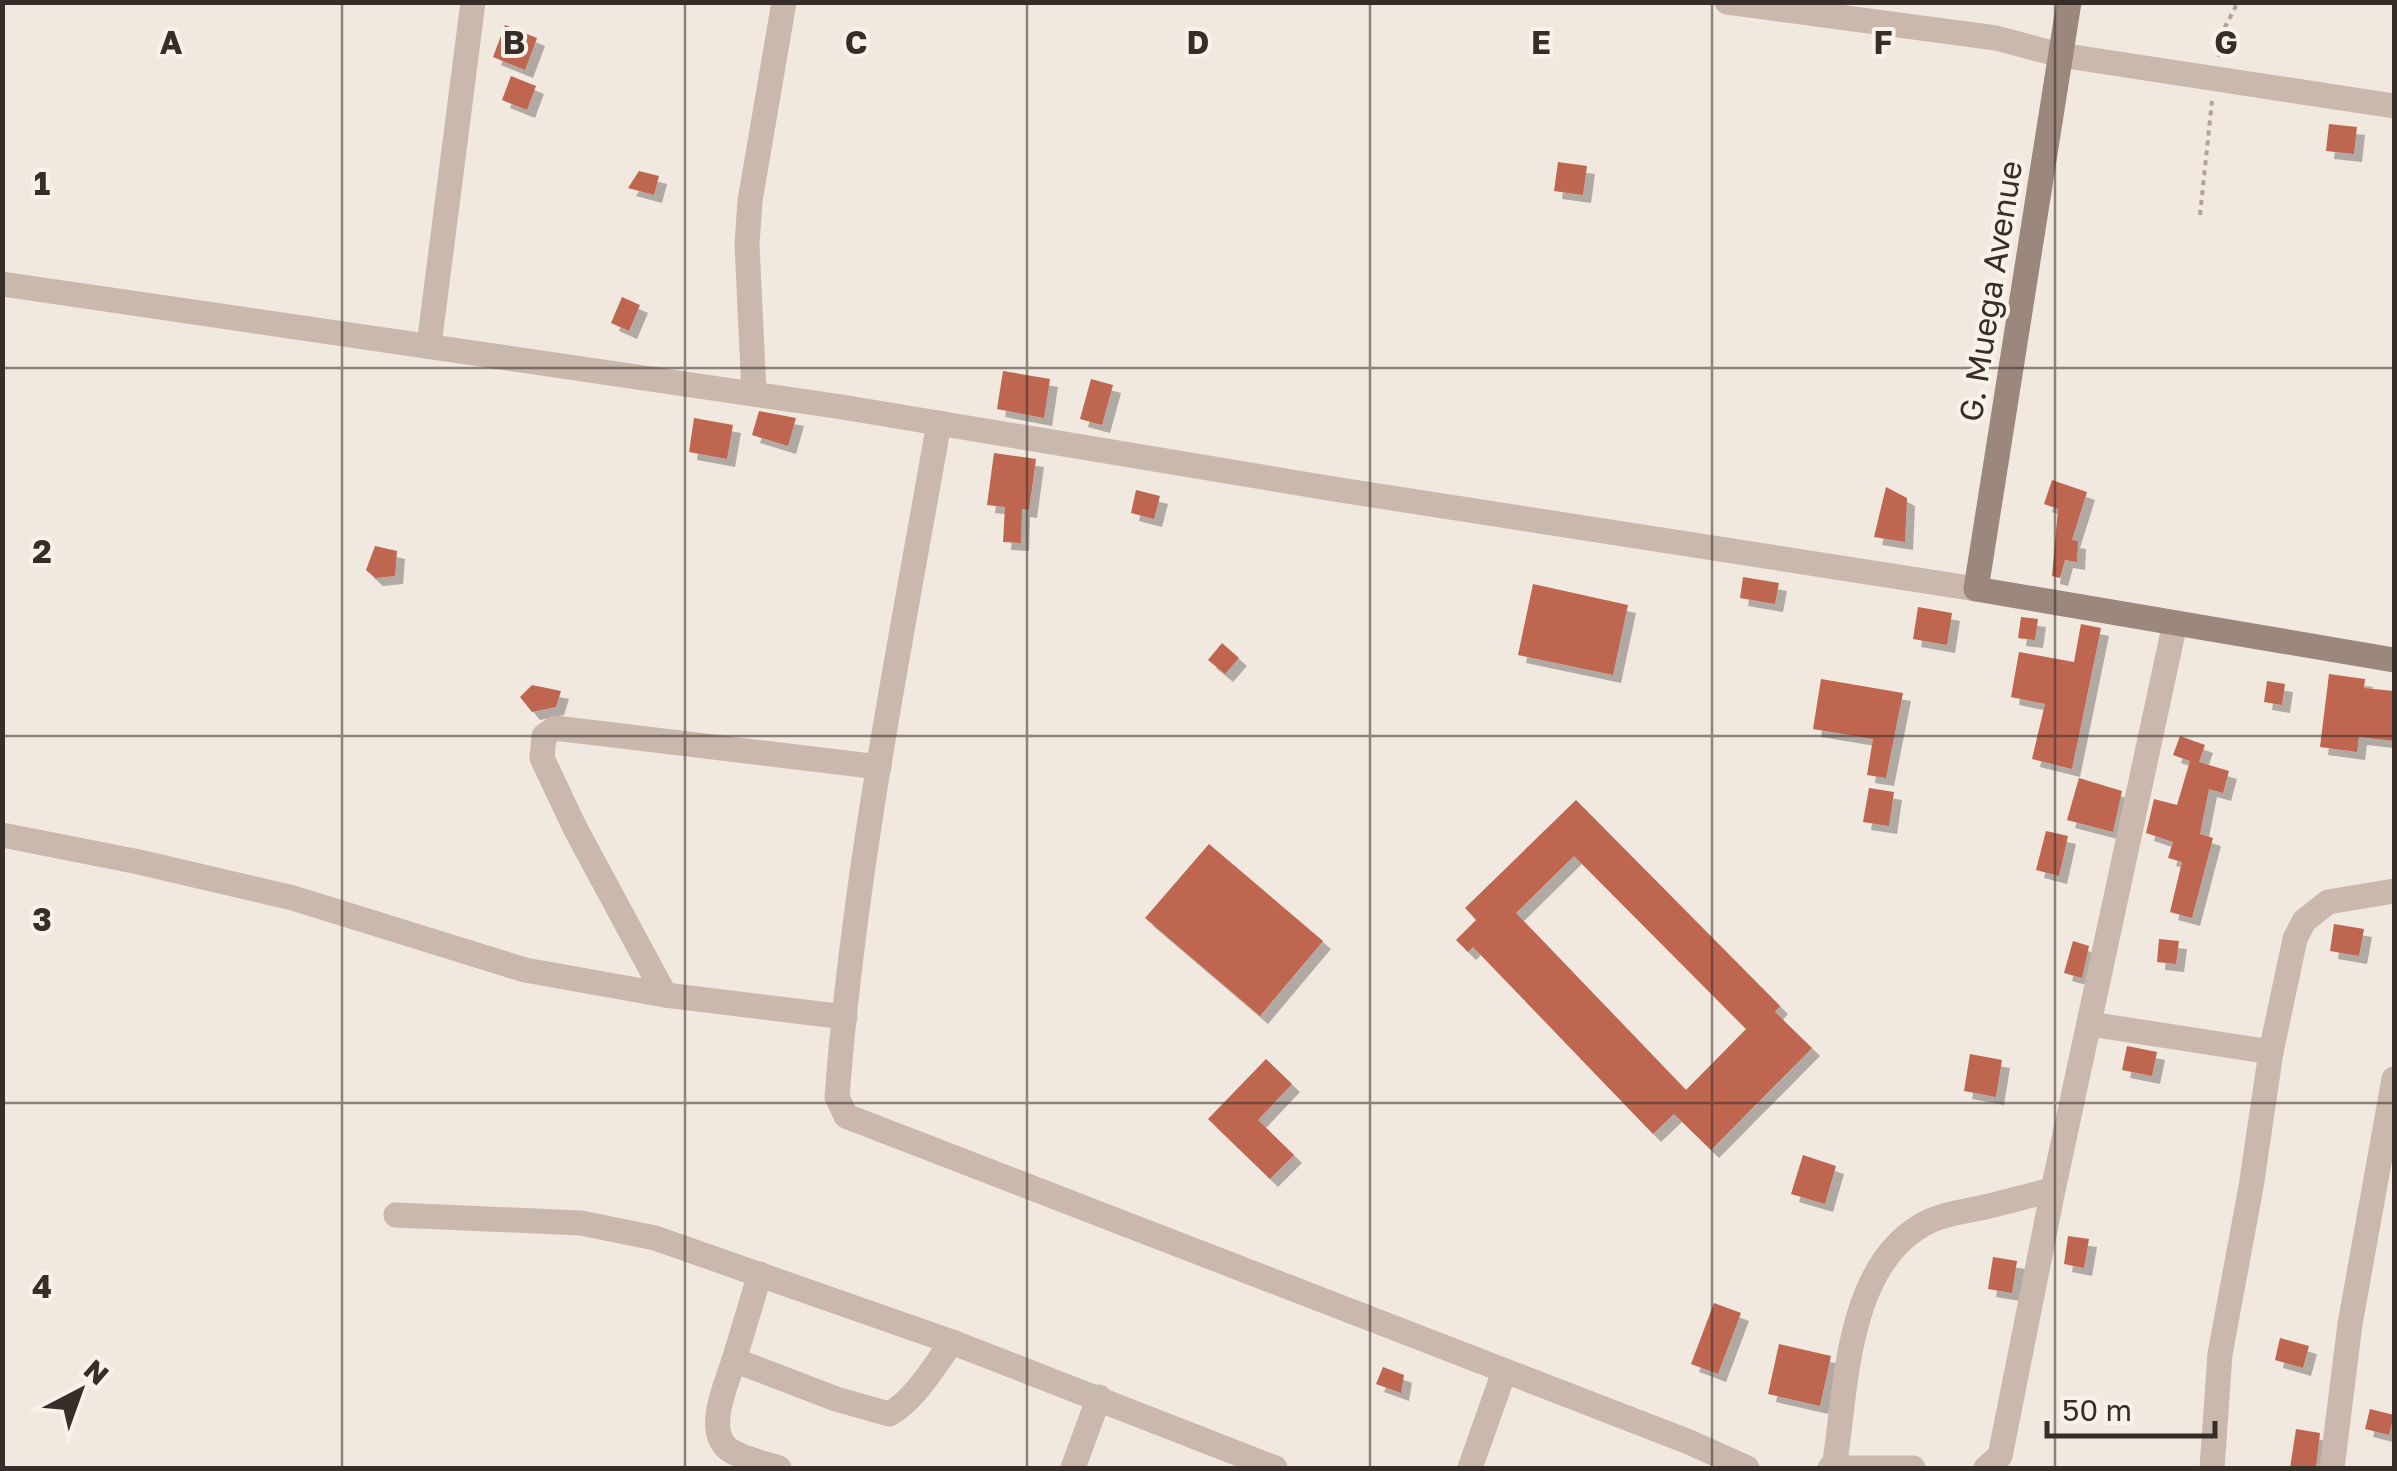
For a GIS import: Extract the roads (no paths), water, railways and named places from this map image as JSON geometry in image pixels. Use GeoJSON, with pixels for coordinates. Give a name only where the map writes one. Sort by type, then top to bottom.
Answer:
{"type":"FeatureCollection","features":[{"type":"Feature","properties":{"kind":"street"},"geometry":{"type":"LineString","coordinates":[[429,345],[473,2]]}},
{"type":"Feature","properties":{"kind":"street"},"geometry":{"type":"LineString","coordinates":[[754,393],[748,230],[756,160],[784,2]]}},
{"type":"Feature","properties":{"kind":"street"},"geometry":{"type":"LineString","coordinates":[[1727,2],[1996,38],[2060,55],[2394,106]]}},
{"type":"Feature","properties":{"kind":"street","name":"G. Muega Avenue"},"geometry":{"type":"LineString","coordinates":[[1976,590],[2068,2]]}},
{"type":"Feature","properties":{"kind":"street"},"geometry":{"type":"LineString","coordinates":[[2,284],[754,393],[2394,660]]}},
{"type":"Feature","properties":{"kind":"street"},"geometry":{"type":"LineString","coordinates":[[939,423],[879,767],[845,1017],[837,1098],[846,1116],[1689,1442],[1747,1468]]}},
{"type":"Feature","properties":{"kind":"street"},"geometry":{"type":"LineString","coordinates":[[1986,1468],[2000,1456],[2052,1190],[2175,623]]}},
{"type":"Feature","properties":{"kind":"street"},"geometry":{"type":"LineString","coordinates":[[665,995],[542,758],[544,736],[555,728],[879,767]]}},
{"type":"Feature","properties":{"kind":"street"},"geometry":{"type":"LineString","coordinates":[[2,835],[293,898],[525,970],[665,995],[845,1017]]}},
{"type":"Feature","properties":{"kind":"street"},"geometry":{"type":"LineString","coordinates":[[2212,1468],[2220,1354],[2251,1187],[2270,1052],[2295,940],[2304,921],[2328,902],[2394,891]]}},
{"type":"Feature","properties":{"kind":"street"},"geometry":{"type":"LineString","coordinates":[[2090,1024],[2270,1052]]}},
{"type":"Feature","properties":{"kind":"street"},"geometry":{"type":"LineString","coordinates":[[2332,1468],[2350,1324],[2394,1079]]}},
{"type":"Feature","properties":{"kind":"street"},"geometry":{"type":"LineString","coordinates":[[1913,1468],[1833,1468],[1852,1349],[1864,1300],[1878,1267],[1912,1230],[1934,1219],[2052,1190]]}},
{"type":"Feature","properties":{"kind":"street"},"geometry":{"type":"LineString","coordinates":[[396,1215],[582,1223],[626,1230],[952,1342],[1275,1468]]}},
{"type":"Feature","properties":{"kind":"street"},"geometry":{"type":"LineString","coordinates":[[760,1274],[718,1415],[724,1446],[780,1468]]}},
{"type":"Feature","properties":{"kind":"street"},"geometry":{"type":"LineString","coordinates":[[734,1360],[836,1400],[889,1414],[901,1408],[952,1342]]}},
{"type":"Feature","properties":{"kind":"street"},"geometry":{"type":"LineString","coordinates":[[1470,1468],[1504,1372]]}},
{"type":"Feature","properties":{"kind":"street"},"geometry":{"type":"LineString","coordinates":[[1073,1468],[1099,1398]]}}]}
